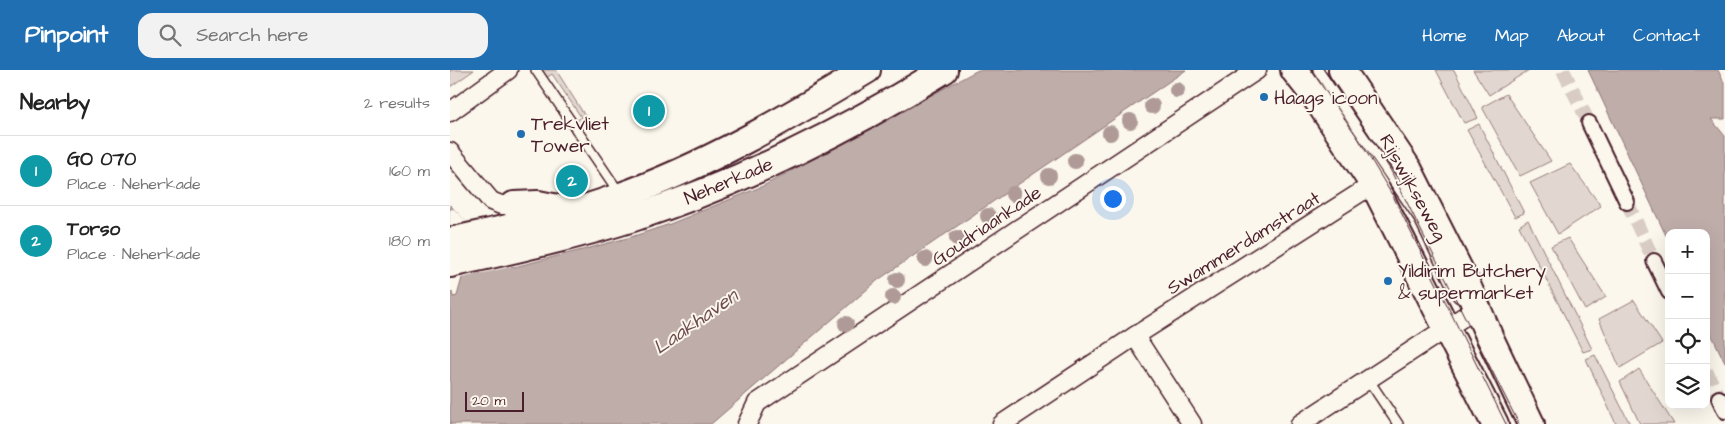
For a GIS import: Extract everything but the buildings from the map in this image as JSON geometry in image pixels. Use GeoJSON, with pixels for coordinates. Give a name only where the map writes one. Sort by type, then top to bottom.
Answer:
{"type":"FeatureCollection","features":[{"type":"Feature","properties":{"kind":"main road","name":"Neherkade"},"geometry":{"type":"LineString","coordinates":[[450,241],[573,212],[621,196],[710,158],[819,99],[867,70]]}},
{"type":"Feature","properties":{"kind":"main road","name":"Neherkade"},"geometry":{"type":"LineString","coordinates":[[450,264],[559,239],[618,223],[690,197],[815,142],[892,102],[944,70]]}},
{"type":"Feature","properties":{"kind":"main road","name":"Rijswijkseweg"},"geometry":{"type":"LineString","coordinates":[[1294,70],[1378,176],[1446,328],[1495,424]]}},
{"type":"Feature","properties":{"kind":"main road","name":"Rijswijkseweg"},"geometry":{"type":"LineString","coordinates":[[1342,70],[1409,170],[1477,308],[1530,424]]}},
{"type":"Feature","properties":{"kind":"main road"},"geometry":{"type":"LineString","coordinates":[[514,205],[538,204],[573,212]]}},
{"type":"Feature","properties":{"kind":"street"},"geometry":{"type":"LineString","coordinates":[[450,112],[508,70]]}},
{"type":"Feature","properties":{"kind":"street","name":"Goudriaankade"},"geometry":{"type":"LineString","coordinates":[[747,423],[757,403],[1257,70]]}},
{"type":"Feature","properties":{"kind":"street"},"geometry":{"type":"LineString","coordinates":[[1589,123],[1627,202]]}},
{"type":"Feature","properties":{"kind":"street"},"geometry":{"type":"LineString","coordinates":[[450,152],[491,201],[501,205],[514,205]]}},
{"type":"Feature","properties":{"kind":"street","name":"Swammerdamstraat"},"geometry":{"type":"LineString","coordinates":[[1002,424],[1135,336],[1361,192],[1378,176]]}},
{"type":"Feature","properties":{"kind":"street"},"geometry":{"type":"LineString","coordinates":[[1654,261],[1665,284]]}},
{"type":"Feature","properties":{"kind":"street"},"geometry":{"type":"LineString","coordinates":[[1300,424],[1477,308]]}},
{"type":"Feature","properties":{"kind":"street"},"geometry":{"type":"LineString","coordinates":[[1135,336],[1192,424]]}},
{"type":"Feature","properties":{"kind":"lane"},"geometry":{"type":"LineString","coordinates":[[536,70],[621,196]]}},
{"type":"Feature","properties":{"kind":"lane","name":"Rijswijkseweg"},"geometry":{"type":"LineString","coordinates":[[1318,70],[1378,176],[1403,194],[1418,217],[1458,297],[1477,308]]}},
{"type":"Feature","properties":{"kind":"lane"},"geometry":{"type":"LineString","coordinates":[[1368,380],[1398,424]]}},
{"type":"Feature","properties":{"kind":"shaded area"},"geometry":{"type":"Polygon","coordinates":[[[450,70],[474,70],[450,87],[450,70]]]}},
{"type":"Feature","properties":{"kind":"shaded area"},"geometry":{"type":"Polygon","coordinates":[[[541,70],[556,70],[587,119],[577,125],[575,122],[581,117],[552,74],[546,78],[541,70]]]}},
{"type":"Feature","properties":{"kind":"shaded area"},"geometry":{"type":"Polygon","coordinates":[[[1436,70],[1454,70],[1478,118],[1464,123],[1436,70]]]}},
{"type":"Feature","properties":{"kind":"shaded area"},"geometry":{"type":"Polygon","coordinates":[[[1473,70],[1529,70],[1489,95],[1473,70]]]}},
{"type":"Feature","properties":{"kind":"shaded area"},"geometry":{"type":"Polygon","coordinates":[[[1506,94],[1551,161],[1520,176],[1482,107],[1506,94]]]}},
{"type":"Feature","properties":{"kind":"shaded area"},"geometry":{"type":"Polygon","coordinates":[[[1479,124],[1524,213],[1515,217],[1467,130],[1479,124]]]}},
{"type":"Feature","properties":{"kind":"shaded area"},"geometry":{"type":"Polygon","coordinates":[[[1570,164],[1601,206],[1558,234],[1530,183],[1570,164]]]}},
{"type":"Feature","properties":{"kind":"shaded area"},"geometry":{"type":"Polygon","coordinates":[[[1528,220],[1592,349],[1583,352],[1519,226],[1528,220]]]}},
{"type":"Feature","properties":{"kind":"shaded area"},"geometry":{"type":"Polygon","coordinates":[[[1568,238],[1606,297],[1585,310],[1551,246],[1568,238]]]}},
{"type":"Feature","properties":{"kind":"shaded area"},"geometry":{"type":"Polygon","coordinates":[[[1634,300],[1662,343],[1620,368],[1599,319],[1634,300]]]}},
{"type":"Feature","properties":{"kind":"shaded area"},"geometry":{"type":"Polygon","coordinates":[[[1595,355],[1630,424],[1616,424],[1586,359],[1595,355]]]}},
{"type":"Feature","properties":{"kind":"shaded area"},"geometry":{"type":"Polygon","coordinates":[[[1639,369],[1674,424],[1640,424],[1620,382],[1639,369]]]}},
{"type":"Feature","properties":{"kind":"water","name":"Laakhaven"},"geometry":{"type":"Polygon","coordinates":[[[978,70],[1186,70],[878,280],[711,424],[450,424],[450,293],[452,292],[453,297],[457,296],[462,278],[450,265],[450,205],[510,268],[582,250],[670,224],[763,186],[978,70]]]}},
{"type":"Feature","properties":{"kind":"water"},"geometry":{"type":"Polygon","coordinates":[[[1588,70],[1718,70],[1725,85],[1725,119],[1711,119],[1725,136],[1725,363],[1710,331],[1710,229],[1665,229],[1665,234],[1588,70]]]}},
{"type":"Feature","properties":{"kind":"pier"},"geometry":{"type":"Polygon","coordinates":[[[454,209],[510,267],[461,278],[450,266],[450,210],[454,209]]]}},
{"type":"Feature","properties":{"kind":"tunnel"},"geometry":{"type":"LineString","coordinates":[[1563,70],[1589,123]]}},
{"type":"Feature","properties":{"kind":"tunnel"},"geometry":{"type":"LineString","coordinates":[[1627,202],[1654,261]]}},
{"type":"Feature","properties":{"kind":"tunnel"},"geometry":{"type":"LineString","coordinates":[[1710,379],[1719,398]]}},
{"type":"Feature","properties":{"kind":"tram line"},"geometry":{"type":"LineString","coordinates":[[1311,70],[1358,138],[1394,198],[1506,424]]}},
{"type":"Feature","properties":{"kind":"tram line"},"geometry":{"type":"LineString","coordinates":[[1324,70],[1368,133],[1391,171],[1519,424]]}},
{"type":"Feature","properties":{"kind":"place","name":"Haags icoon"},"geometry":{"type":"Point","coordinates":[1264,97]}},
{"type":"Feature","properties":{"kind":"place","name":"GO 070"},"geometry":{"type":"Point","coordinates":[649,111]}},
{"type":"Feature","properties":{"kind":"place","name":"Trekvliet Tower"},"geometry":{"type":"Point","coordinates":[521,134]}},
{"type":"Feature","properties":{"kind":"place","name":"Torso"},"geometry":{"type":"Point","coordinates":[572,181]}},
{"type":"Feature","properties":{"kind":"place","name":"Yildirim Butchery & supermarket"},"geometry":{"type":"Point","coordinates":[1388,281]}}]}
